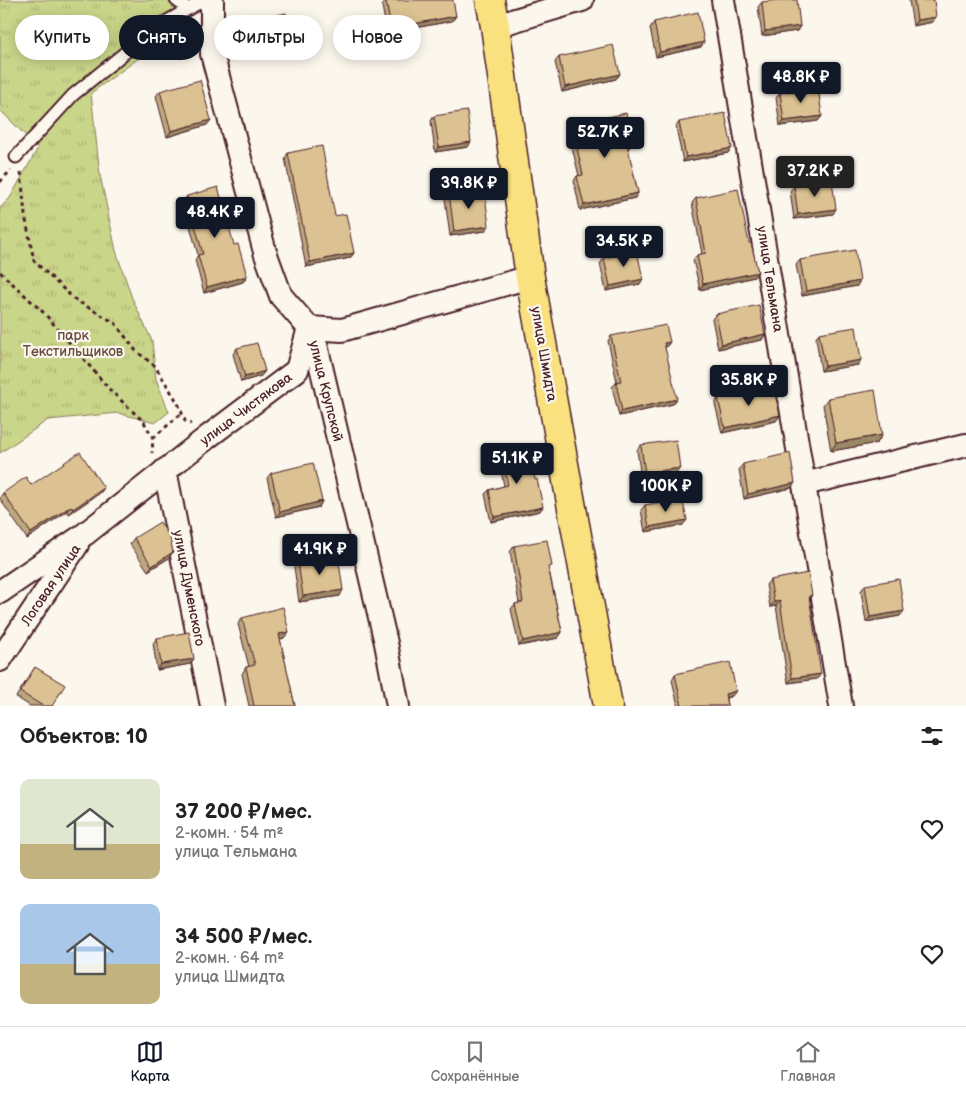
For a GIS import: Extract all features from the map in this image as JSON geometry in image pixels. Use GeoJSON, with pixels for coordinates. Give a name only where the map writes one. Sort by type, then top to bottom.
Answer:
{"type":"FeatureCollection","features":[{"type":"Feature","properties":{"kind":"main road","name":"улица Шмидта"},"geometry":{"type":"LineString","coordinates":[[492,13],[530,277],[608,706]]}},
{"type":"Feature","properties":{"kind":"street","name":"улица Крупской"},"geometry":{"type":"LineString","coordinates":[[212,0],[212,54],[265,252],[281,296],[309,328],[316,345],[386,643],[398,706]]}},
{"type":"Feature","properties":{"kind":"street"},"geometry":{"type":"LineString","coordinates":[[492,13],[582,0]]}},
{"type":"Feature","properties":{"kind":"street","name":"улица Тельмана"},"geometry":{"type":"LineString","coordinates":[[723,0],[841,706]]}},
{"type":"Feature","properties":{"kind":"street"},"geometry":{"type":"LineString","coordinates":[[309,328],[342,330],[530,277]]}},
{"type":"Feature","properties":{"kind":"street","name":"улица Чистякова"},"geometry":{"type":"LineString","coordinates":[[0,592],[85,534],[209,436],[297,370],[309,328]]}},
{"type":"Feature","properties":{"kind":"street"},"geometry":{"type":"LineString","coordinates":[[804,484],[966,444]]}},
{"type":"Feature","properties":{"kind":"street","name":"улица Думенского"},"geometry":{"type":"LineString","coordinates":[[157,477],[212,706]]}},
{"type":"Feature","properties":{"kind":"street","name":"Логовая улица"},"geometry":{"type":"LineString","coordinates":[[0,660],[85,534]]}},
{"type":"Feature","properties":{"kind":"lane"},"geometry":{"type":"LineString","coordinates":[[176,0],[188,10]]}},
{"type":"Feature","properties":{"kind":"lane"},"geometry":{"type":"LineString","coordinates":[[16,157],[73,95],[155,28],[204,0]]}},
{"type":"Feature","properties":{"kind":"path"},"geometry":{"type":"LineString","coordinates":[[21,170],[25,215],[34,261],[74,298],[115,322],[136,351],[155,366],[178,403],[185,421],[209,436]]}},
{"type":"Feature","properties":{"kind":"path"},"geometry":{"type":"LineString","coordinates":[[0,272],[45,314],[111,391],[144,422],[153,438],[157,477]]}},
{"type":"Feature","properties":{"kind":"path"},"geometry":{"type":"LineString","coordinates":[[153,438],[182,412]]}},
{"type":"Feature","properties":{"kind":"green space","name":"парк Текстильщиков"},"geometry":{"type":"Polygon","coordinates":[[[0,0],[181,0],[180,15],[119,15],[119,60],[136,60],[91,93],[100,175],[116,251],[132,298],[152,341],[156,379],[169,412],[155,423],[118,413],[48,420],[0,453],[0,208],[10,198],[38,148],[0,110],[0,0]]]}},
{"type":"Feature","properties":{"kind":"building"},"geometry":{"type":"Polygon","coordinates":[[[453,0],[456,16],[421,22],[421,15],[389,15],[386,1],[453,0]]]}},
{"type":"Feature","properties":{"kind":"building"},"geometry":{"type":"Polygon","coordinates":[[[797,0],[800,26],[765,31],[762,2],[797,0]]]}},
{"type":"Feature","properties":{"kind":"building"},"geometry":{"type":"Polygon","coordinates":[[[914,0],[934,0],[936,17],[917,20],[914,0]]]}},
{"type":"Feature","properties":{"kind":"building"},"geometry":{"type":"Polygon","coordinates":[[[698,12],[704,42],[660,52],[654,22],[698,12]]]}},
{"type":"Feature","properties":{"kind":"building"},"geometry":{"type":"Polygon","coordinates":[[[613,45],[620,74],[565,87],[559,57],[613,45]]]}},
{"type":"Feature","properties":{"kind":"building"},"geometry":{"type":"Polygon","coordinates":[[[200,80],[211,120],[171,131],[160,91],[200,80]]]}},
{"type":"Feature","properties":{"kind":"building"},"geometry":{"type":"Polygon","coordinates":[[[818,87],[822,116],[784,121],[780,93],[818,87]]]}},
{"type":"Feature","properties":{"kind":"building"},"geometry":{"type":"Polygon","coordinates":[[[467,111],[471,142],[439,147],[434,116],[467,111]]]}},
{"type":"Feature","properties":{"kind":"building"},"geometry":{"type":"Polygon","coordinates":[[[626,113],[633,142],[627,144],[638,193],[584,205],[577,176],[583,175],[572,125],[626,113]]]}},
{"type":"Feature","properties":{"kind":"building"},"geometry":{"type":"Polygon","coordinates":[[[725,113],[732,148],[686,157],[679,122],[725,113]]]}},
{"type":"Feature","properties":{"kind":"building"},"geometry":{"type":"Polygon","coordinates":[[[322,146],[335,216],[346,214],[354,253],[310,262],[288,153],[322,146]]]}},
{"type":"Feature","properties":{"kind":"building"},"geometry":{"type":"Polygon","coordinates":[[[832,181],[836,209],[798,214],[794,186],[832,181]]]}},
{"type":"Feature","properties":{"kind":"building"},"geometry":{"type":"Polygon","coordinates":[[[218,187],[234,245],[238,244],[247,276],[207,287],[198,255],[203,254],[187,196],[218,187]]]}},
{"type":"Feature","properties":{"kind":"building"},"geometry":{"type":"Polygon","coordinates":[[[484,188],[489,226],[454,231],[449,193],[484,188]]]}},
{"type":"Feature","properties":{"kind":"building"},"geometry":{"type":"Polygon","coordinates":[[[738,189],[749,243],[751,243],[758,272],[703,284],[697,255],[706,253],[696,198],[738,189]]]}},
{"type":"Feature","properties":{"kind":"building"},"geometry":{"type":"Polygon","coordinates":[[[855,250],[860,281],[806,291],[800,260],[855,250]]]}},
{"type":"Feature","properties":{"kind":"building"},"geometry":{"type":"Polygon","coordinates":[[[637,251],[643,279],[610,286],[604,258],[637,251]]]}},
{"type":"Feature","properties":{"kind":"building"},"geometry":{"type":"Polygon","coordinates":[[[759,305],[765,334],[722,344],[716,314],[759,305]]]}},
{"type":"Feature","properties":{"kind":"building"},"geometry":{"type":"Polygon","coordinates":[[[666,325],[670,342],[664,343],[677,399],[622,411],[616,382],[621,381],[611,336],[666,325]]]}},
{"type":"Feature","properties":{"kind":"building"},"geometry":{"type":"Polygon","coordinates":[[[856,327],[861,360],[825,366],[819,333],[856,327]]]}},
{"type":"Feature","properties":{"kind":"building"},"geometry":{"type":"Polygon","coordinates":[[[257,343],[265,371],[245,377],[237,348],[257,343]]]}},
{"type":"Feature","properties":{"kind":"building"},"geometry":{"type":"Polygon","coordinates":[[[773,386],[780,415],[725,428],[718,398],[773,386]]]}},
{"type":"Feature","properties":{"kind":"building"},"geometry":{"type":"Polygon","coordinates":[[[875,390],[882,435],[836,443],[828,398],[875,390]]]}},
{"type":"Feature","properties":{"kind":"building"},"geometry":{"type":"Polygon","coordinates":[[[676,440],[680,468],[645,473],[641,445],[676,440]]]}},
{"type":"Feature","properties":{"kind":"building"},"geometry":{"type":"Polygon","coordinates":[[[528,445],[543,507],[494,517],[489,490],[508,485],[501,450],[528,445]]]}},
{"type":"Feature","properties":{"kind":"building"},"geometry":{"type":"Polygon","coordinates":[[[80,452],[104,488],[73,509],[71,506],[31,533],[3,493],[26,477],[31,485],[80,452]]]}},
{"type":"Feature","properties":{"kind":"building"},"geometry":{"type":"Polygon","coordinates":[[[790,453],[795,483],[748,494],[743,464],[790,453]]]}},
{"type":"Feature","properties":{"kind":"building"},"geometry":{"type":"Polygon","coordinates":[[[313,463],[322,501],[280,512],[271,473],[313,463]]]}},
{"type":"Feature","properties":{"kind":"building"},"geometry":{"type":"Polygon","coordinates":[[[682,498],[687,520],[649,527],[645,505],[682,498]]]}},
{"type":"Feature","properties":{"kind":"building"},"geometry":{"type":"Polygon","coordinates":[[[160,522],[170,538],[173,552],[152,566],[134,538],[160,522]]]}},
{"type":"Feature","properties":{"kind":"building"},"geometry":{"type":"Polygon","coordinates":[[[547,540],[552,566],[548,567],[562,632],[523,641],[515,604],[523,602],[514,546],[547,540]]]}},
{"type":"Feature","properties":{"kind":"building"},"geometry":{"type":"Polygon","coordinates":[[[338,556],[343,590],[303,596],[298,562],[338,556]]]}},
{"type":"Feature","properties":{"kind":"building"},"geometry":{"type":"Polygon","coordinates":[[[808,573],[812,595],[809,596],[821,674],[792,678],[780,601],[774,602],[770,580],[808,573]]]}},
{"type":"Feature","properties":{"kind":"building"},"geometry":{"type":"Polygon","coordinates":[[[899,579],[904,611],[870,617],[865,585],[899,579]]]}},
{"type":"Feature","properties":{"kind":"building"},"geometry":{"type":"Polygon","coordinates":[[[283,607],[289,632],[279,634],[295,706],[254,706],[246,667],[255,665],[242,618],[283,607]]]}},
{"type":"Feature","properties":{"kind":"building"},"geometry":{"type":"Polygon","coordinates":[[[189,632],[194,659],[161,664],[157,638],[189,632]]]}},
{"type":"Feature","properties":{"kind":"building"},"geometry":{"type":"Polygon","coordinates":[[[730,662],[736,691],[725,694],[727,706],[682,706],[675,674],[730,662]]]}},
{"type":"Feature","properties":{"kind":"building"},"geometry":{"type":"Polygon","coordinates":[[[35,667],[65,685],[52,706],[43,706],[20,692],[35,667]]]}}]}
